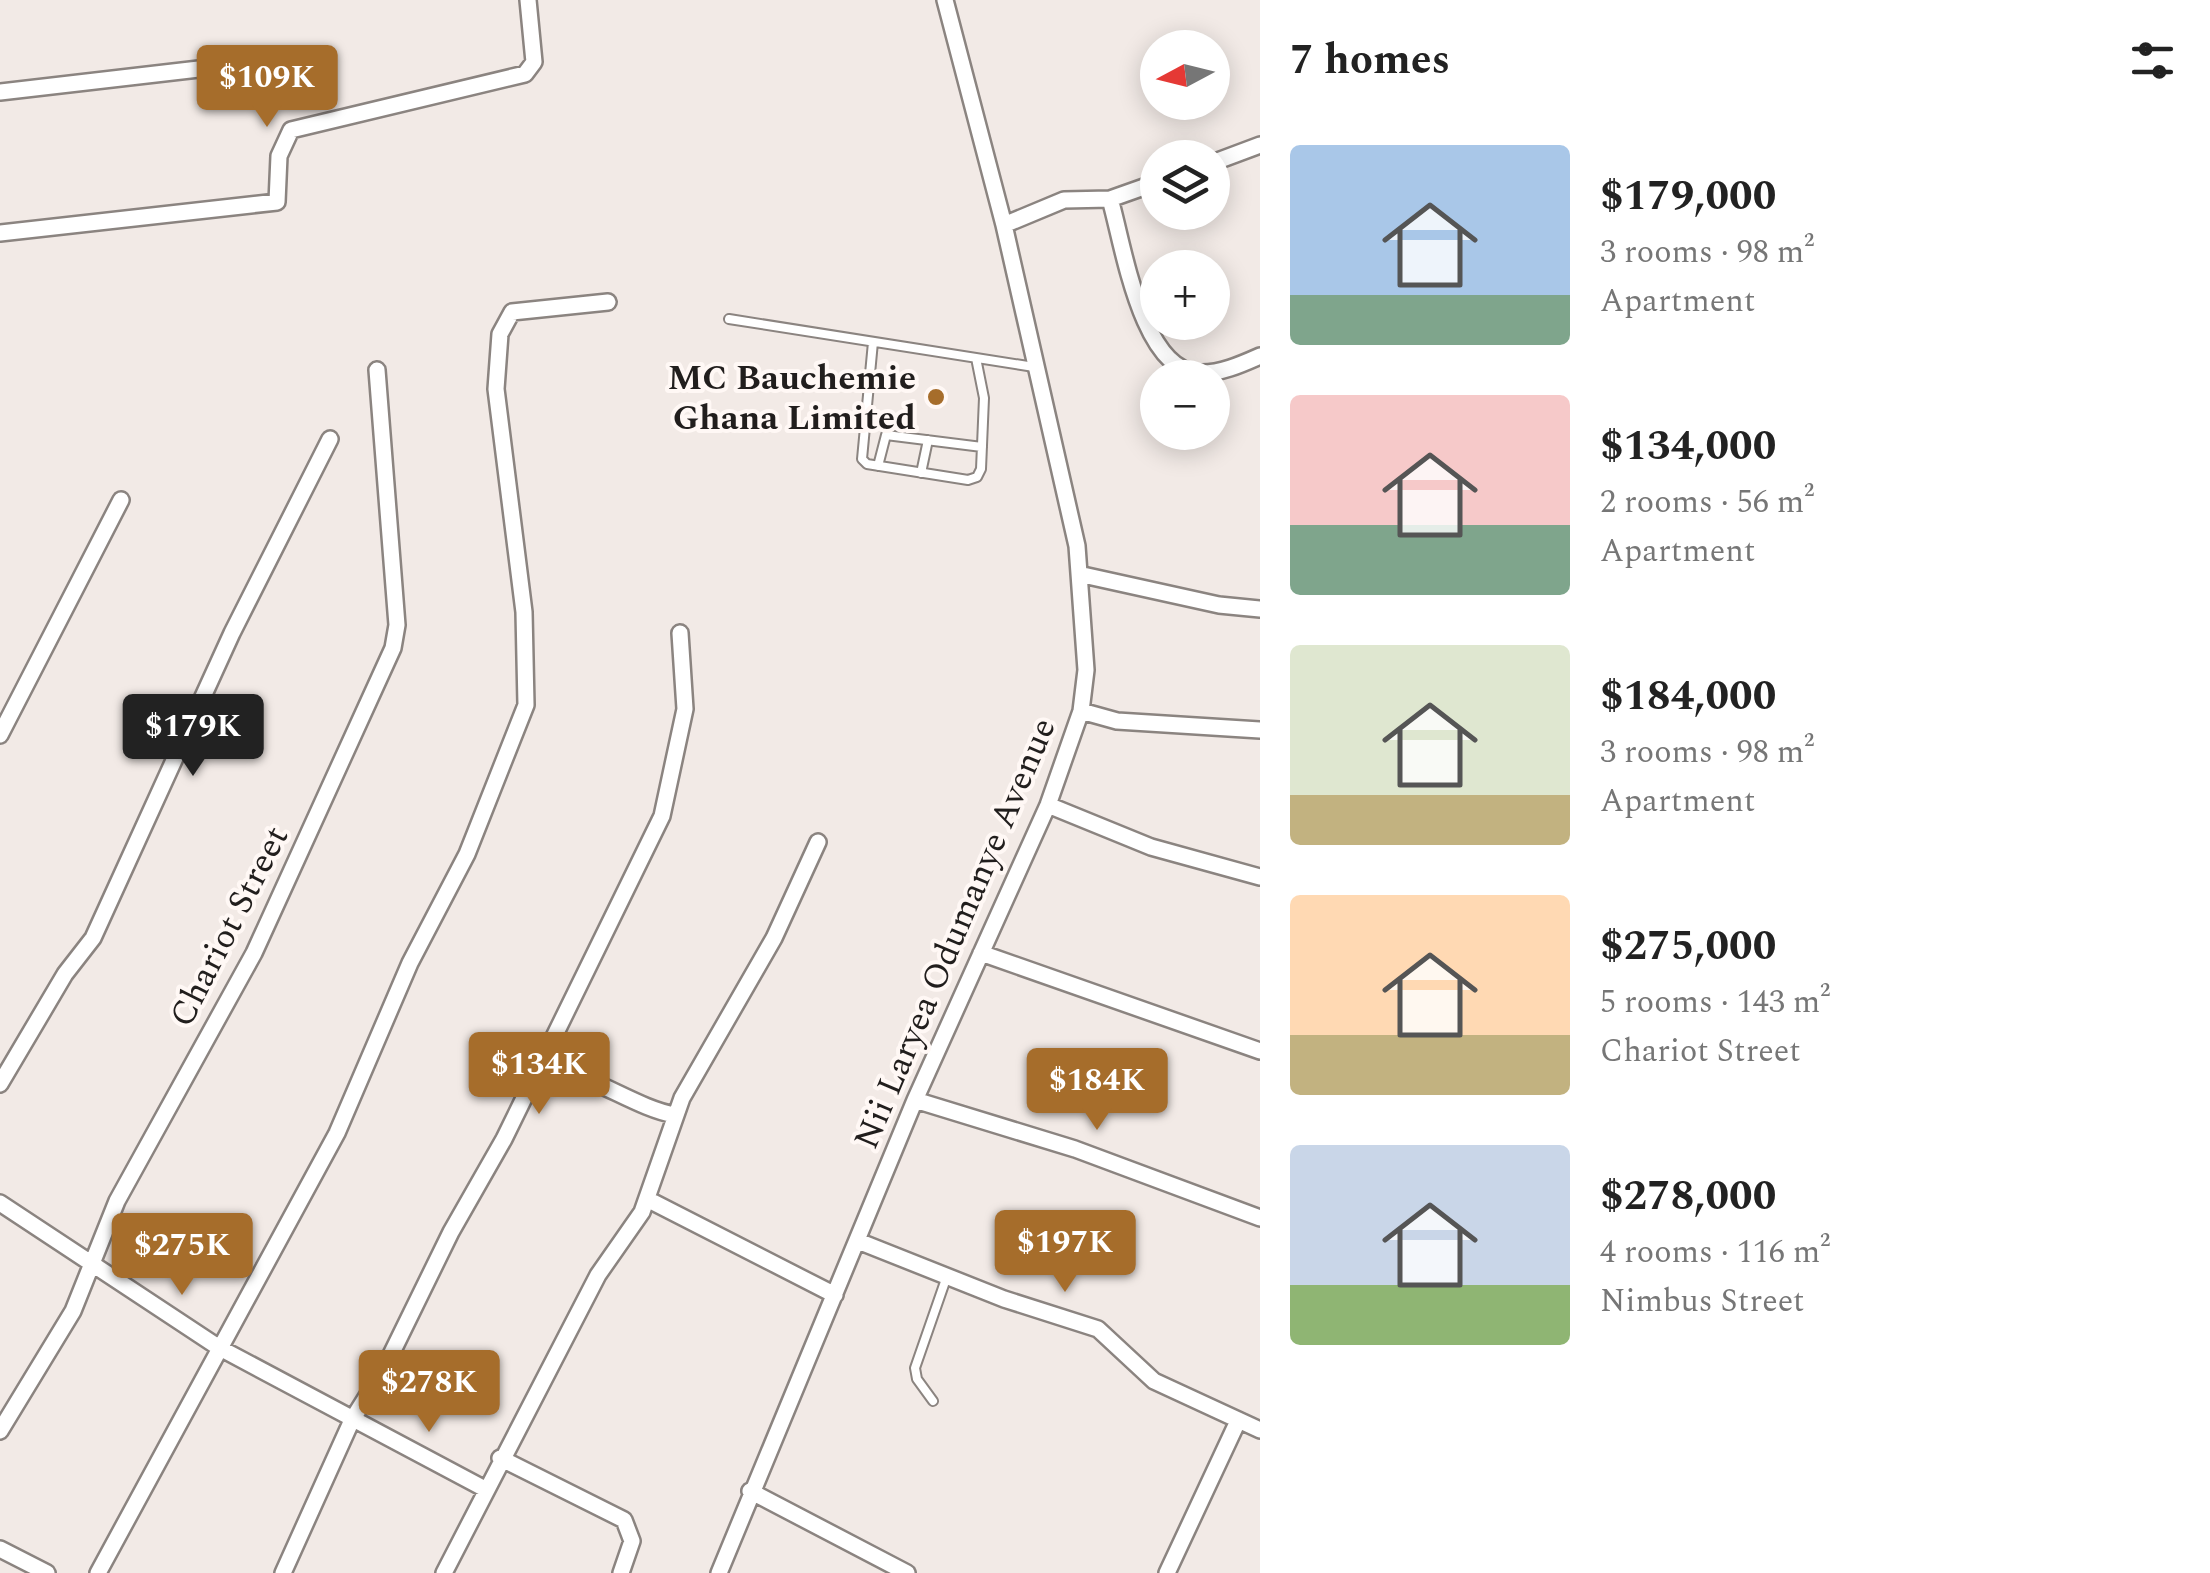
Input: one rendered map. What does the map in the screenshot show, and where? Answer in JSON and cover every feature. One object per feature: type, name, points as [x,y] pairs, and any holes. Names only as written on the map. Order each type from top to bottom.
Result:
[{"type":"street","points":[[0,233],[277,202],[279,156],[291,130],[525,74],[534,62],[528,0]]},
{"type":"street","name":"Nii Laryea Odumanye Avenue","points":[[719,1573],[916,1100],[1048,805],[1082,710],[1086,670],[1083,575],[1004,225],[945,0]]},
{"type":"street","points":[[0,92],[216,67]]},
{"type":"street","points":[[1230,156],[1260,145]]},
{"type":"street","points":[[1004,225],[1064,200],[1110,199],[1140,188]]},
{"type":"street","points":[[1110,199],[1138,300],[1159,348],[1173,362],[1198,374],[1260,356]]},
{"type":"street","points":[[98,1573],[337,1133],[410,964],[467,854],[526,704],[524,612],[499,432],[500,334],[512,312],[608,302]]},
{"type":"street","name":"Chariot Street","points":[[0,1431],[73,1310],[118,1200],[254,953],[392,648],[397,624],[377,370]]},
{"type":"street","points":[[0,1084],[65,974],[93,938],[232,633],[330,439]]},
{"type":"street","points":[[0,735],[120,500]]},
{"type":"street","points":[[1083,575],[1220,605],[1260,609]]},
{"type":"street","points":[[283,1573],[352,1420],[400,1339],[602,946],[662,816],[684,709],[680,632]]},
{"type":"street","points":[[1082,710],[1117,720],[1260,730]]},
{"type":"street","points":[[1048,805],[1151,847],[1260,877]]},
{"type":"street","points":[[444,1573],[598,1274],[647,1199],[675,1115],[702,1058],[774,938],[818,842]]},
{"type":"street","points":[[982,953],[1260,1051]]},
{"type":"street","points":[[536,1069],[566,1072],[644,1107],[675,1115]]},
{"type":"street","points":[[916,1100],[1075,1149],[1260,1218]]},
{"type":"street","points":[[647,1199],[835,1296]]},
{"type":"street","points":[[0,1203],[218,1347],[485,1489]]},
{"type":"street","points":[[858,1241],[1098,1329],[1154,1381],[1260,1430]]},
{"type":"street","points":[[1167,1573],[1238,1421]]},
{"type":"street","points":[[500,1458],[624,1520],[632,1541],[620,1573]]},
{"type":"street","points":[[750,1492],[907,1573]]},
{"type":"street","points":[[0,1549],[48,1573]]},
{"type":"lane","points":[[729,319],[1034,367]]},
{"type":"lane","points":[[872,342],[860,451],[867,464],[968,480],[978,477],[982,447],[984,398],[976,358]]},
{"type":"lane","points":[[878,466],[886,435],[982,447]]},
{"type":"lane","points":[[921,473],[928,440]]},
{"type":"lane","points":[[933,1400],[917,1380],[915,1368],[947,1276]]},
{"type":"place","name":"MC Bauchemie Ghana Limited","points":[[936,397]]}]
